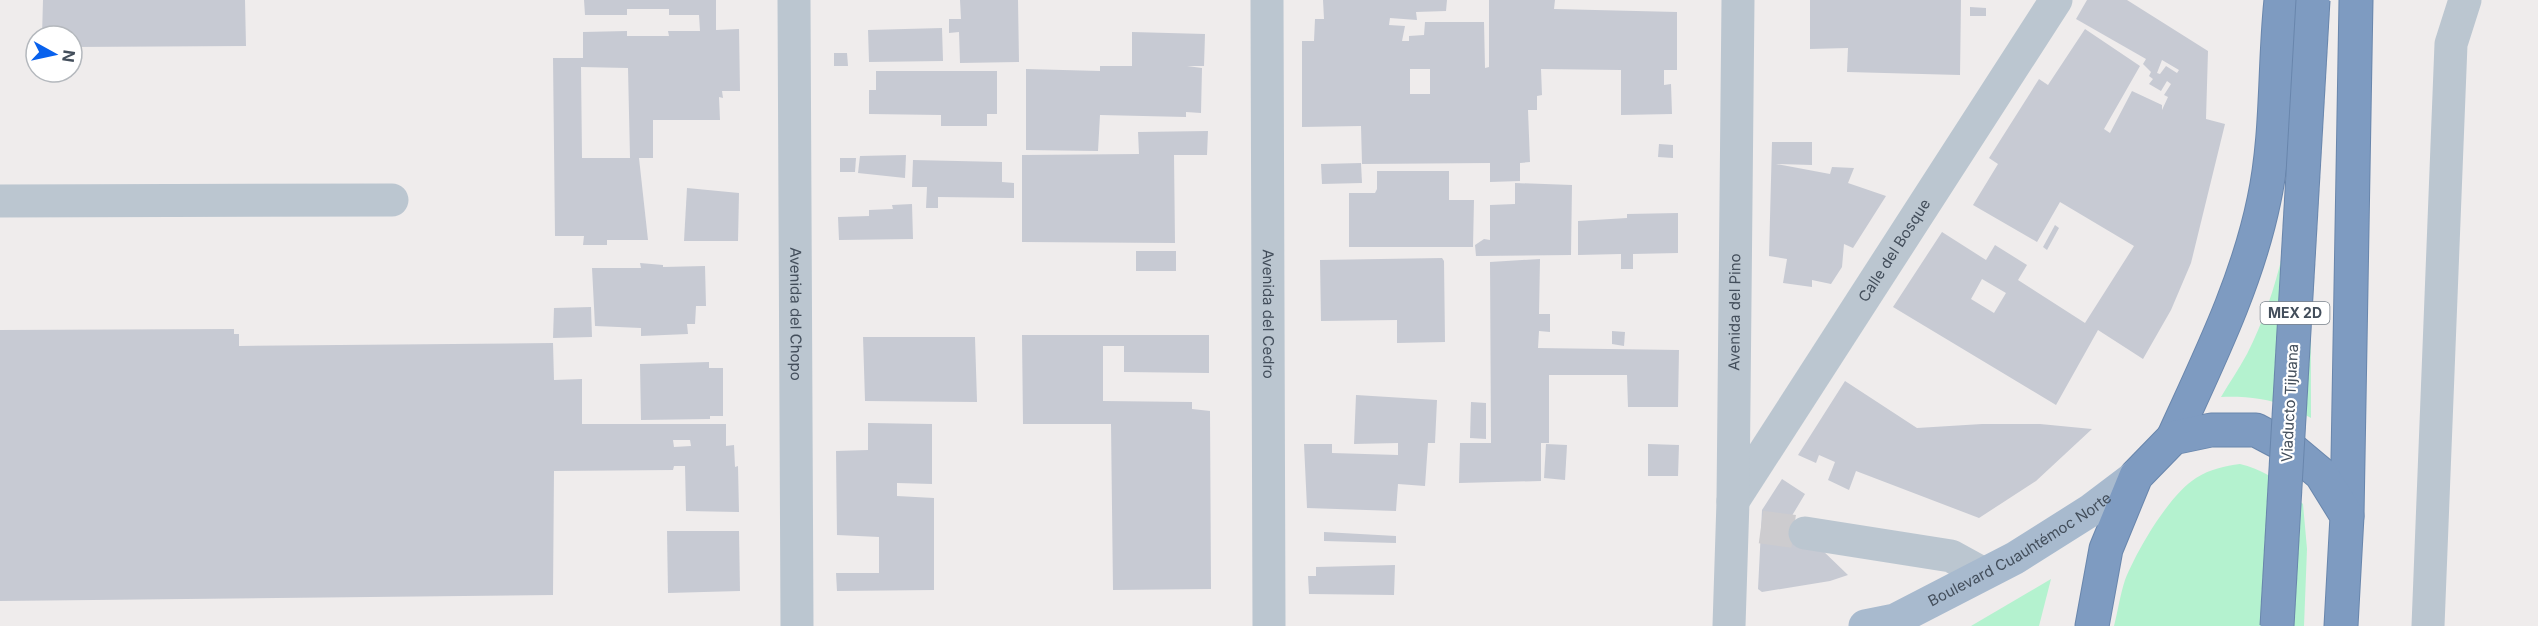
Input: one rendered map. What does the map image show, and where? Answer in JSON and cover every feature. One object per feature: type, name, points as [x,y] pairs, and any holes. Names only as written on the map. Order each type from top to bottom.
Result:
[{"type":"highway","name":"Viaducto Tijuana","points":[[2277,626],[2313,0]]},
{"type":"highway","name":"MEX 2D","points":[[2341,626],[2347,516],[2356,0]]},
{"type":"highway","points":[[2092,626],[2106,549],[2136,476],[2174,438],[2239,283],[2264,200],[2272,133],[2280,5]]},
{"type":"highway","points":[[2174,438],[2211,430],[2256,430],[2290,447],[2321,474],[2347,516]]},
{"type":"main road","name":"Boulevard Cuauhtémoc Norte","points":[[1865,626],[1895,620],[1982,573],[2015,558],[2091,510],[2136,476]]},
{"type":"street","name":"Avenida del Chopo","points":[[794,0],[797,626]]},
{"type":"street","name":"Avenida del Cedro","points":[[1267,0],[1269,626]]},
{"type":"street","name":"Avenida del Pino","points":[[1728,626],[1742,517],[1738,0]]},
{"type":"street","name":"Calle del Bosque","points":[[1742,517],[2056,0]]},
{"type":"street","points":[[2428,626],[2452,0]]},
{"type":"street","points":[[2451,44],[2466,0]]},
{"type":"street","points":[[0,201],[392,200]]},
{"type":"street","points":[[1805,533],[1951,556],[1982,573]]},
{"type":"green space","points":[[2310,7],[2311,418],[2289,407],[2267,400],[2221,397],[2247,354],[2265,313],[2288,228],[2300,140]]},
{"type":"green space","points":[[2240,464],[2259,470],[2274,479],[2303,504],[2307,549],[2304,626],[2114,626],[2125,580],[2137,554],[2175,497],[2196,478],[2207,472]]},
{"type":"green space","points":[[2051,579],[2039,626],[1971,626]]},
{"type":"building","points":[[43,0],[245,0],[246,46],[84,47],[84,24],[42,24]]},
{"type":"building","points":[[584,0],[716,0],[716,30],[739,29],[740,91],[722,91],[723,98],[719,97],[720,120],[653,120],[653,158],[639,158],[648,240],[607,240],[607,245],[583,245],[584,236],[555,236],[553,58],[583,58],[583,32],[627,31],[627,36],[669,36],[668,31],[700,31],[699,15],[669,15],[669,9],[627,9],[627,15],[585,15]],"holes":[[[581,67],[628,68],[630,158],[582,158]]]},
{"type":"building","points":[[960,0],[1018,0],[1019,62],[960,63],[959,32],[949,33],[949,19],[961,19]]},
{"type":"building","points":[[1323,0],[1447,0],[1446,11],[1416,12],[1417,20],[1390,18],[1389,25],[1405,26],[1402,41],[1409,41],[1409,36],[1424,35],[1425,22],[1484,22],[1485,68],[1489,67],[1489,0],[1555,0],[1554,9],[1677,12],[1677,70],[1664,70],[1664,85],[1671,84],[1672,114],[1621,115],[1621,70],[1541,69],[1542,95],[1537,96],[1537,110],[1528,110],[1530,162],[1520,163],[1520,181],[1490,182],[1490,163],[1362,164],[1361,126],[1302,127],[1302,41],[1314,41],[1315,19],[1324,19]],"holes":[[[1410,69],[1430,69],[1430,94],[1410,94]]]},
{"type":"building","points":[[1810,0],[1961,0],[1960,75],[1847,72],[1848,48],[1810,49]]},
{"type":"building","points":[[2087,0],[2127,0],[2208,51],[2206,119],[2225,124],[2191,263],[2171,310],[2143,359],[2098,330],[2056,405],[1893,307],[1942,232],[1986,260],[1995,245],[2027,265],[2018,280],[2085,323],[2134,246],[2060,202],[2037,242],[1973,205],[1998,164],[1989,158],[2039,79],[2048,85],[2085,29],[2140,66],[2104,129],[2110,133],[2132,91],[2162,105],[2162,110],[2168,97],[2164,95],[2171,84],[2167,81],[2161,91],[2149,84],[2153,79],[2149,76],[2151,72],[2143,64],[2146,59],[2076,19]],"holes":[[[2162,60],[2179,70],[2177,73],[2166,66],[2160,74],[2157,73]],[[1982,279],[2006,293],[1994,313],[1971,299]]]},
{"type":"building","points":[[1970,7],[1986,8],[1986,16],[1970,16]]},
{"type":"building","points":[[942,28],[943,61],[869,62],[868,30]]},
{"type":"building","points":[[1132,32],[1205,34],[1204,66],[1187,66],[1202,68],[1201,113],[1186,112],[1186,117],[1100,115],[1098,151],[1026,150],[1026,69],[1100,71],[1100,66],[1132,66]]},
{"type":"building","points":[[834,53],[847,53],[848,66],[834,66]]},
{"type":"building","points":[[876,71],[997,71],[997,114],[987,114],[987,126],[941,126],[941,115],[869,114],[869,90],[876,90]]},
{"type":"building","points":[[1208,131],[1207,155],[1174,155],[1175,243],[1022,242],[1022,155],[1139,154],[1138,132]]},
{"type":"building","points":[[1772,142],[1812,142],[1812,165],[1776,164],[1830,174],[1832,167],[1854,168],[1848,183],[1886,196],[1853,248],[1844,244],[1842,267],[1831,284],[1812,280],[1812,287],[1783,283],[1787,259],[1769,256]]},
{"type":"building","points":[[1659,144],[1673,145],[1673,158],[1658,157]]},
{"type":"building","points":[[906,155],[905,178],[858,173],[860,156]]},
{"type":"building","points":[[840,158],[856,158],[855,172],[840,172]]},
{"type":"building","points":[[913,160],[1002,162],[1002,182],[1014,183],[1014,198],[938,197],[938,208],[926,208],[927,187],[912,187]]},
{"type":"building","points":[[1361,163],[1362,183],[1322,184],[1321,164]]},
{"type":"building","points":[[1377,171],[1449,171],[1449,200],[1474,200],[1473,247],[1349,247],[1349,193],[1375,193]]},
{"type":"building","points":[[1515,183],[1572,185],[1571,255],[1476,256],[1475,245],[1484,239],[1490,240],[1490,205],[1515,204]]},
{"type":"building","points":[[687,188],[739,193],[738,241],[684,241]]},
{"type":"building","points":[[912,204],[913,239],[839,240],[838,217],[869,216],[869,210],[893,209],[892,205]]},
{"type":"building","points":[[1678,213],[1678,253],[1633,254],[1633,269],[1621,269],[1621,254],[1578,255],[1578,221],[1627,218],[1627,214]]},
{"type":"building","points":[[2055,225],[2059,228],[2047,250],[2043,247]]},
{"type":"building","points":[[1136,251],[1176,251],[1176,271],[1136,271]]},
{"type":"building","points":[[1442,258],[1444,261],[1445,342],[1397,343],[1397,320],[1321,321],[1320,260]]},
{"type":"building","points":[[1540,259],[1539,314],[1550,314],[1550,332],[1539,331],[1538,348],[1679,350],[1678,407],[1628,407],[1627,375],[1549,375],[1549,443],[1541,443],[1541,481],[1459,483],[1460,443],[1491,443],[1490,262]]},
{"type":"building","points":[[640,263],[663,265],[663,267],[705,266],[706,306],[696,306],[695,324],[687,324],[688,334],[641,336],[641,328],[595,326],[592,268],[641,268]]},
{"type":"building","points":[[591,307],[592,337],[553,338],[554,308]]},
{"type":"building","points":[[234,329],[234,334],[239,334],[239,346],[553,343],[554,380],[582,379],[582,424],[726,424],[726,446],[734,445],[735,467],[738,466],[739,512],[686,511],[685,466],[674,466],[673,470],[554,471],[553,595],[0,601],[0,330]],"holes":[[[673,440],[690,440],[691,446],[674,447]]]},
{"type":"building","points":[[1612,331],[1625,332],[1624,346],[1612,344]]},
{"type":"building","points":[[1022,335],[1209,335],[1209,373],[1124,372],[1124,346],[1103,346],[1103,401],[1192,402],[1192,409],[1210,411],[1211,589],[1113,590],[1111,424],[1023,424]]},
{"type":"building","points":[[863,337],[975,337],[977,402],[865,401]]},
{"type":"building","points":[[709,362],[709,368],[723,368],[723,416],[710,416],[710,419],[641,420],[640,364]]},
{"type":"building","points":[[1845,381],[1917,428],[1982,424],[2040,424],[2092,429],[2036,481],[1979,518],[1856,471],[1849,490],[1828,480],[1835,462],[1819,455],[1816,463],[1798,455]]},
{"type":"building","points":[[1356,395],[1437,400],[1435,443],[1428,443],[1425,486],[1398,484],[1396,511],[1307,508],[1304,444],[1332,444],[1332,453],[1398,455],[1398,443],[1354,444]]},
{"type":"building","points":[[1471,402],[1486,403],[1486,439],[1470,438]]},
{"type":"building","points":[[868,423],[932,424],[932,484],[897,483],[897,496],[934,498],[934,590],[837,591],[836,573],[879,573],[879,537],[837,535],[836,451],[868,450]]},
{"type":"building","points":[[1546,444],[1567,445],[1565,480],[1544,478]]},
{"type":"building","points":[[1648,444],[1679,445],[1678,476],[1648,476]]},
{"type":"building","points":[[1782,479],[1805,494],[1790,519],[1848,575],[1830,581],[1762,592],[1758,589],[1762,510]]},
{"type":"building","points":[[667,531],[739,531],[740,591],[668,593]]},
{"type":"building","points":[[1324,532],[1396,536],[1396,543],[1324,541]]},
{"type":"building","points":[[1395,565],[1394,595],[1309,594],[1308,576],[1316,576],[1316,567]]},
{"type":"tunnel","points":[[1761,527],[1805,533]]}]
